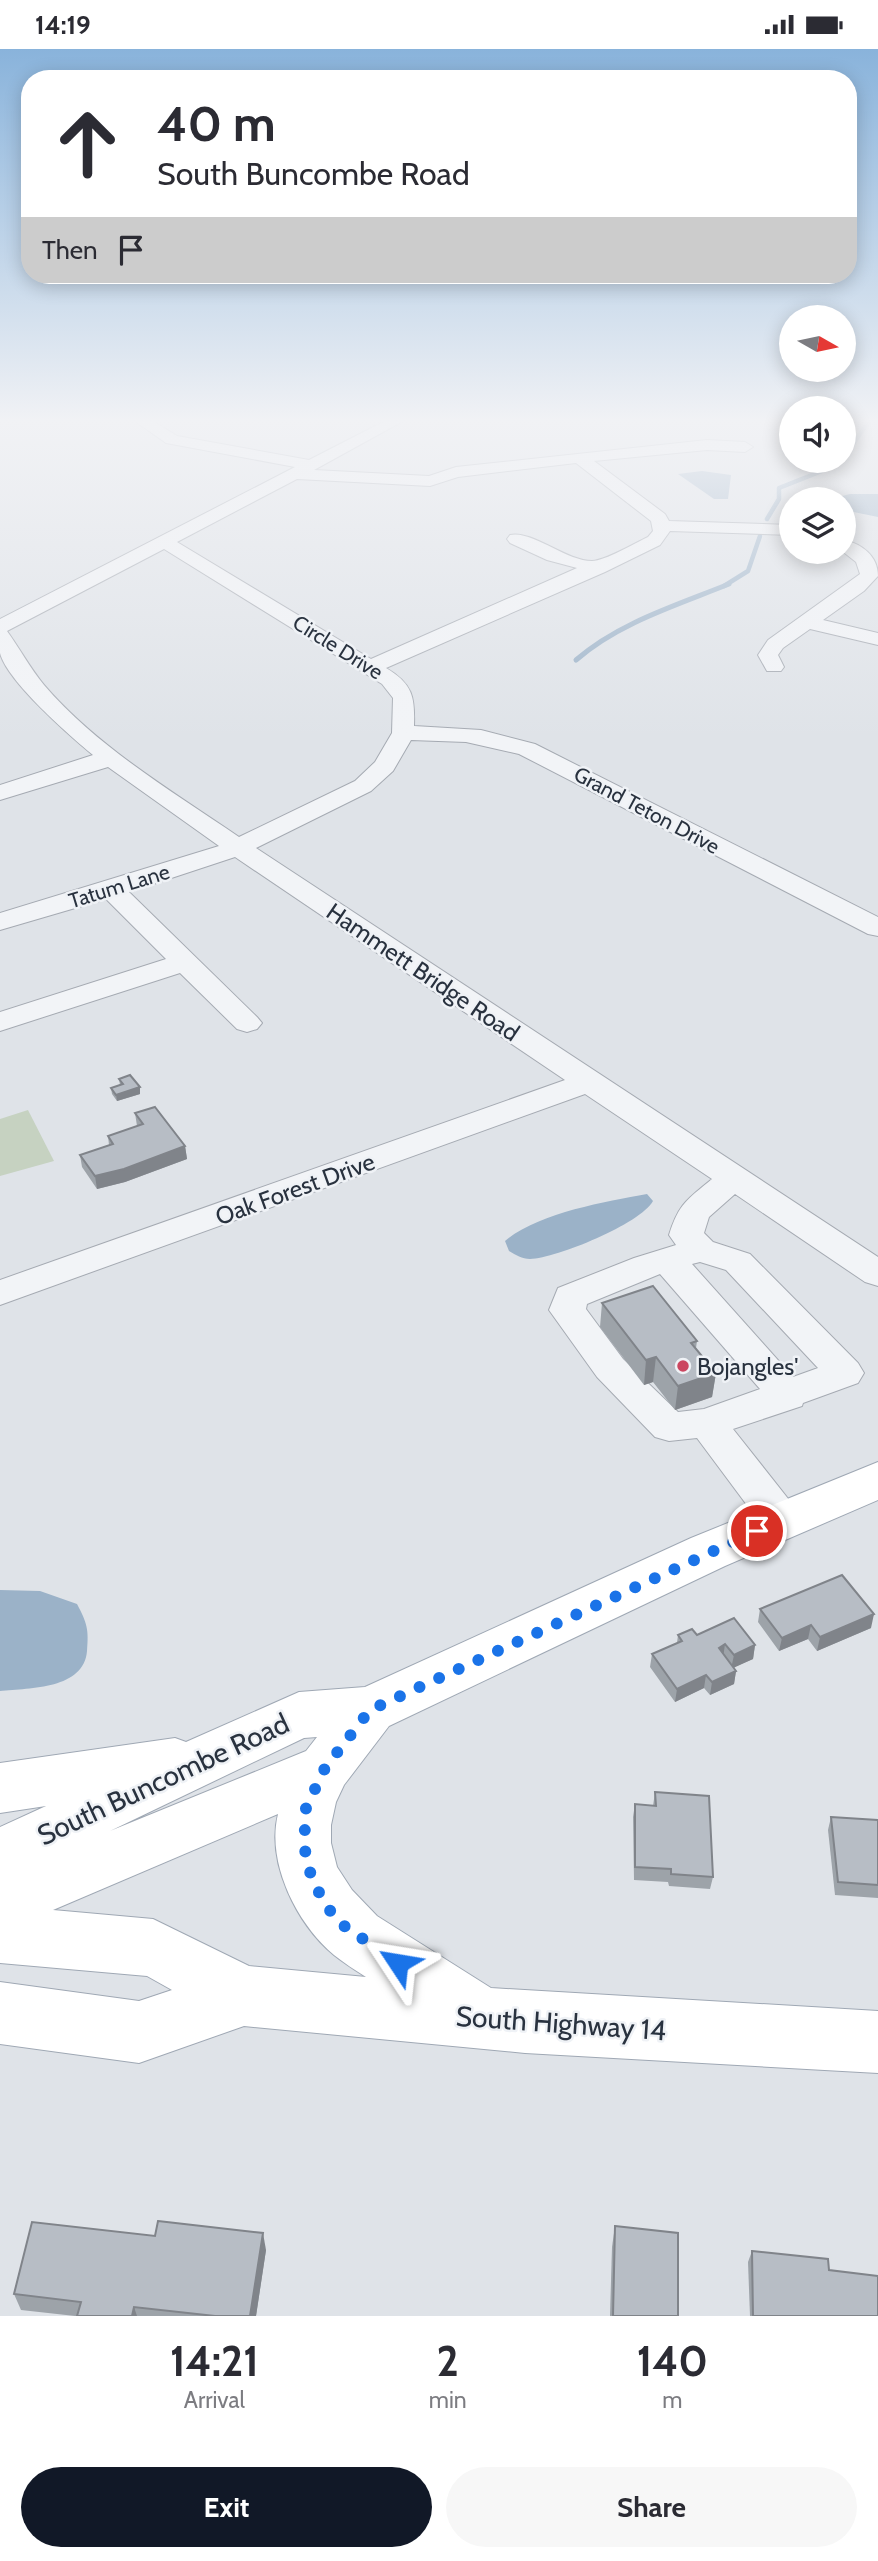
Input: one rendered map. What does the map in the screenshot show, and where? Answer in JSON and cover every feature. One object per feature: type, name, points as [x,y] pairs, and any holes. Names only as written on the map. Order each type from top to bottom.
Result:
[{"type":"main road","name":"South Buncombe Road","points":[[0,1855],[299,1716],[370,1710],[708,1552],[878,1481]]},
{"type":"main road","name":"South Buncombe Road","points":[[0,1905],[325,1768],[370,1710]]},
{"type":"main road","points":[[0,1787],[122,1767],[208,1758]]},
{"type":"main road","points":[[325,1768],[306,1808],[304,1829],[306,1856],[321,1897],[337,1921],[356,1936],[484,2019]]},
{"type":"main road","name":"South Highway 14","points":[[0,1934],[153,1948],[244,1996],[484,2019],[878,2042]]},
{"type":"main road","name":"South Highway 14","points":[[0,2013],[139,2032],[244,1996]]},
{"type":"street","points":[[0,627],[194,527]]},
{"type":"street","points":[[370,667],[598,568],[654,541],[662,533],[663,527]]},
{"type":"street","points":[[743,527],[779,529]]},
{"type":"street","points":[[516,539],[553,556],[598,568]]},
{"type":"street","name":"Circle Drive","points":[[165,542],[390,679],[402,693],[405,705],[403,733],[385,766],[363,786],[237,848]]},
{"type":"street","points":[[774,667],[768,655],[775,644],[857,587],[869,575],[869,566],[856,553]]},
{"type":"street","points":[[806,622],[878,639]]},
{"type":"street","name":"Hammett Bridge Road","points":[[0,635],[40,696],[72,727],[112,759],[237,848],[878,1274]]},
{"type":"street","name":"Grand Teton Drive","points":[[403,733],[483,736],[527,749],[878,928]]},
{"type":"street","points":[[0,793],[92,762],[112,759]]},
{"type":"street","name":"Tatum Lane","points":[[0,922],[237,848]]},
{"type":"street","points":[[111,889],[247,1023]]},
{"type":"street","points":[[0,1022],[185,963]]},
{"type":"street","name":"Oak Forest Drive","points":[[0,1293],[589,1082]]},
{"type":"street","points":[[733,1178],[693,1212],[686,1235],[685,1255],[788,1396]]},
{"type":"street","points":[[685,1255],[738,1262],[845,1373],[788,1396],[707,1423],[668,1427],[610,1368],[567,1310],[570,1297],[685,1255]]},
{"type":"street","points":[[707,1423],[782,1521]]},
{"type":"green space","points":[[28,1110],[54,1161],[0,1176],[0,1119]]},
{"type":"water","points":[[647,1194],[653,1201],[632,1220],[559,1253],[530,1259],[519,1257],[509,1251],[505,1241],[519,1231],[553,1216]]},
{"type":"water","points":[[0,1590],[40,1591],[77,1604],[85,1621],[88,1637],[84,1664],[76,1673],[54,1684],[0,1691]]},
{"type":"building","points":[[130,1075],[140,1087],[116,1095],[111,1088],[123,1084],[119,1079]]},
{"type":"building","points":[[155,1107],[185,1146],[124,1169],[95,1176],[80,1155],[113,1144],[108,1136],[143,1124],[135,1113]]},
{"type":"building","points":[[653,1286],[697,1341],[691,1343],[716,1373],[678,1386],[656,1357],[646,1360],[602,1303]]},
{"type":"building","points":[[842,1575],[874,1614],[820,1637],[811,1625],[782,1638],[760,1609]]},
{"type":"building","points":[[734,1618],[755,1645],[734,1655],[725,1644],[719,1648],[736,1671],[712,1682],[706,1675],[677,1689],[652,1654],[682,1641],[678,1635],[692,1629],[697,1635]]},
{"type":"building","points":[[655,1792],[709,1796],[713,1877],[671,1874],[671,1869],[635,1867],[635,1804],[656,1806]]},
{"type":"building","points":[[831,1817],[878,1820],[878,1885],[838,1882]]},
{"type":"building","points":[[158,2221],[263,2233],[250,2316],[215,2316],[134,2307],[132,2316],[77,2316],[81,2302],[14,2294],[32,2222],[155,2236]]},
{"type":"building","points":[[615,2226],[678,2233],[678,2316],[613,2316]]},
{"type":"building","points":[[752,2251],[828,2259],[829,2270],[878,2276],[878,2316],[753,2316]]},
{"type":"waterway","points":[[724,586],[748,571],[760,536]]},
{"type":"waterway","points":[[724,586],[729,584]]},
{"type":"waterway","points":[[576,660],[610,635],[629,625],[724,586]]},
{"type":"place","name":"Bojangles'","points":[[683,1366]]},
{"type":"route","points":[[398,1963],[337,1921],[321,1897],[310,1872],[304,1846],[306,1808],[325,1768],[370,1710],[757,1531]]}]
